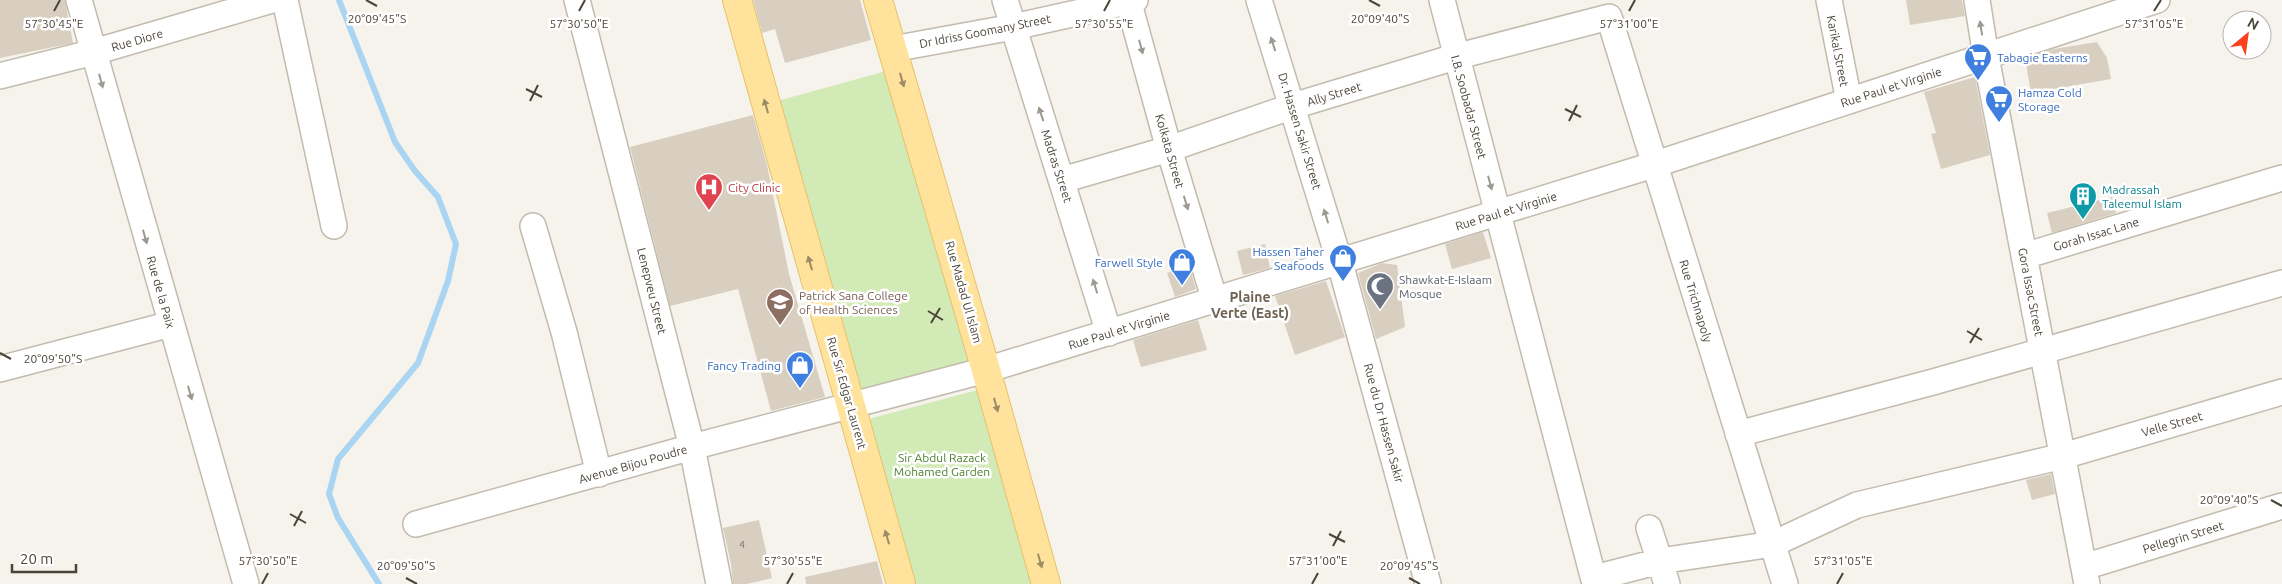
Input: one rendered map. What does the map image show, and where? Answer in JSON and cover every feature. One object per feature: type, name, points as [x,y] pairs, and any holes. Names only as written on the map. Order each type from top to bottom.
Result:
[{"type":"main road","name":"Rue Sir Edgar Laurent","points":[[737,0],[901,584]]},
{"type":"main road","name":"Rue Madad Ul Islam","points":[[878,0],[986,370],[1046,584]]},
{"type":"street","name":"Rue de la Paix","points":[[79,0],[170,324],[246,584]]},
{"type":"street","name":"Rue Diore","points":[[0,76],[94,52],[272,0]]},
{"type":"street","points":[[285,0],[334,226]]},
{"type":"street","name":"Lenepveu Street","points":[[577,0],[692,447],[719,584]]},
{"type":"street","name":"Madras Street","points":[[1005,0],[1109,333]]},
{"type":"street","name":"Dr Idriss Goomany Street","points":[[893,49],[1013,27],[1131,0]]},
{"type":"street","name":"Kolkata Street","points":[[1131,0],[1169,149],[1215,300]]},
{"type":"street","name":"Dr. Hassen Sakir Street","points":[[1259,0],[1340,262]]},
{"type":"street","name":"I.B. Soobadar Street","points":[[1442,0],[1455,57],[1499,214],[1595,581]]},
{"type":"street","name":"Karikal Street","points":[[1829,0],[1848,102]]},
{"type":"street","name":"Gora Issac Street","points":[[1977,0],[1986,57],[2086,576]]},
{"type":"street","name":"Rue Paul et Virginie","points":[[850,405],[986,370],[1499,214],[2157,0]]},
{"type":"street","name":"Ally Street","points":[[1062,180],[1169,149],[1293,106],[1455,57],[1609,18]]},
{"type":"street","name":"Rue Trichnapoly","points":[[1609,18],[1653,165],[1785,584]]},
{"type":"street","name":"Gorah Issac Lane","points":[[2024,256],[2282,178]]},
{"type":"street","points":[[533,226],[564,332],[599,474]]},
{"type":"street","name":"Rue du Dr Hassen Sakir","points":[[1340,262],[1428,584]]},
{"type":"street","points":[[1738,434],[1933,382],[2282,283]]},
{"type":"street","points":[[0,368],[170,324]]},
{"type":"street","name":"Velle Street","points":[[1595,581],[1663,572],[1773,544],[1857,505],[2063,456],[2282,392]]},
{"type":"street","name":"Avenue Bijou Poudre","points":[[416,524],[850,405]]},
{"type":"street","name":"Pellegrin Street","points":[[2086,576],[2282,506]]},
{"type":"street","points":[[1649,528],[1663,572]]},
{"type":"green space","points":[[890,70],[973,368],[853,401],[770,103]]},
{"type":"green space","name":"Sir Abdul Razack Mohamed Garden","points":[[985,388],[1039,584],[913,584],[865,420]]},
{"type":"building","points":[[0,0],[65,0],[73,43],[0,58]]},
{"type":"building","points":[[753,0],[860,0],[871,40],[785,63],[775,29],[762,33]]},
{"type":"building","points":[[1906,0],[1962,0],[1965,16],[1910,25]]},
{"type":"building","points":[[2097,42],[2107,58],[2111,79],[2031,93],[2025,58],[2054,49]]},
{"type":"building","points":[[1975,77],[1990,155],[1941,169],[1931,134],[1936,133],[1924,92]]},
{"type":"building","name":"City Clinic","points":[[753,115],[767,165],[789,274],[825,397],[771,411],[738,289],[670,306],[630,147]]},
{"type":"building","name":"Madrassah Taleemul Islam","points":[[2112,197],[2116,213],[2052,233],[2047,213]]},
{"type":"building","points":[[1483,232],[1491,258],[1452,269],[1445,244]]},
{"type":"building","points":[[1265,244],[1270,268],[1243,275],[1237,251]]},
{"type":"building","name":"Shawkat-E-Islaam Mosque","points":[[1382,263],[1397,265],[1405,327],[1376,339],[1358,273]]},
{"type":"building","points":[[1189,265],[1196,289],[1175,297],[1167,273]]},
{"type":"building","points":[[1326,281],[1345,337],[1295,355],[1275,296]]},
{"type":"building","points":[[1198,320],[1207,350],[1141,367],[1133,340]]},
{"type":"building","points":[[2051,474],[2055,494],[2032,500],[2026,480]]},
{"type":"building","points":[[759,520],[772,578],[747,584],[733,584],[731,564],[723,528]]},
{"type":"building","points":[[877,561],[883,584],[806,584],[805,577]]},
{"type":"waterway","points":[[339,0],[395,142],[415,171],[438,197],[456,244],[448,281],[418,363],[338,459],[329,494],[338,518],[379,584]]},
{"type":"place","name":"Tabagie Easterns","points":[[1978,81]]},
{"type":"place","name":"Hamza Cold Storage","points":[[1999,123]]},
{"type":"place","name":"City Clinic","points":[[709,211]]},
{"type":"place","name":"Madrassah Taleemul Islam","points":[[2083,220]]},
{"type":"place","name":"Hassen Taher Seafoods","points":[[1343,282]]},
{"type":"place","name":"Farwell Style","points":[[1182,286]]},
{"type":"place","name":"Shawkat-E-Islaam Mosque","points":[[1380,310]]},
{"type":"place","name":"Patrick Sana College of Health Sciences","points":[[780,326]]},
{"type":"place","name":"Fancy Trading","points":[[800,389]]},
{"type":"district","name":"Plaine Verte (East)","points":[[1250,306]]}]
